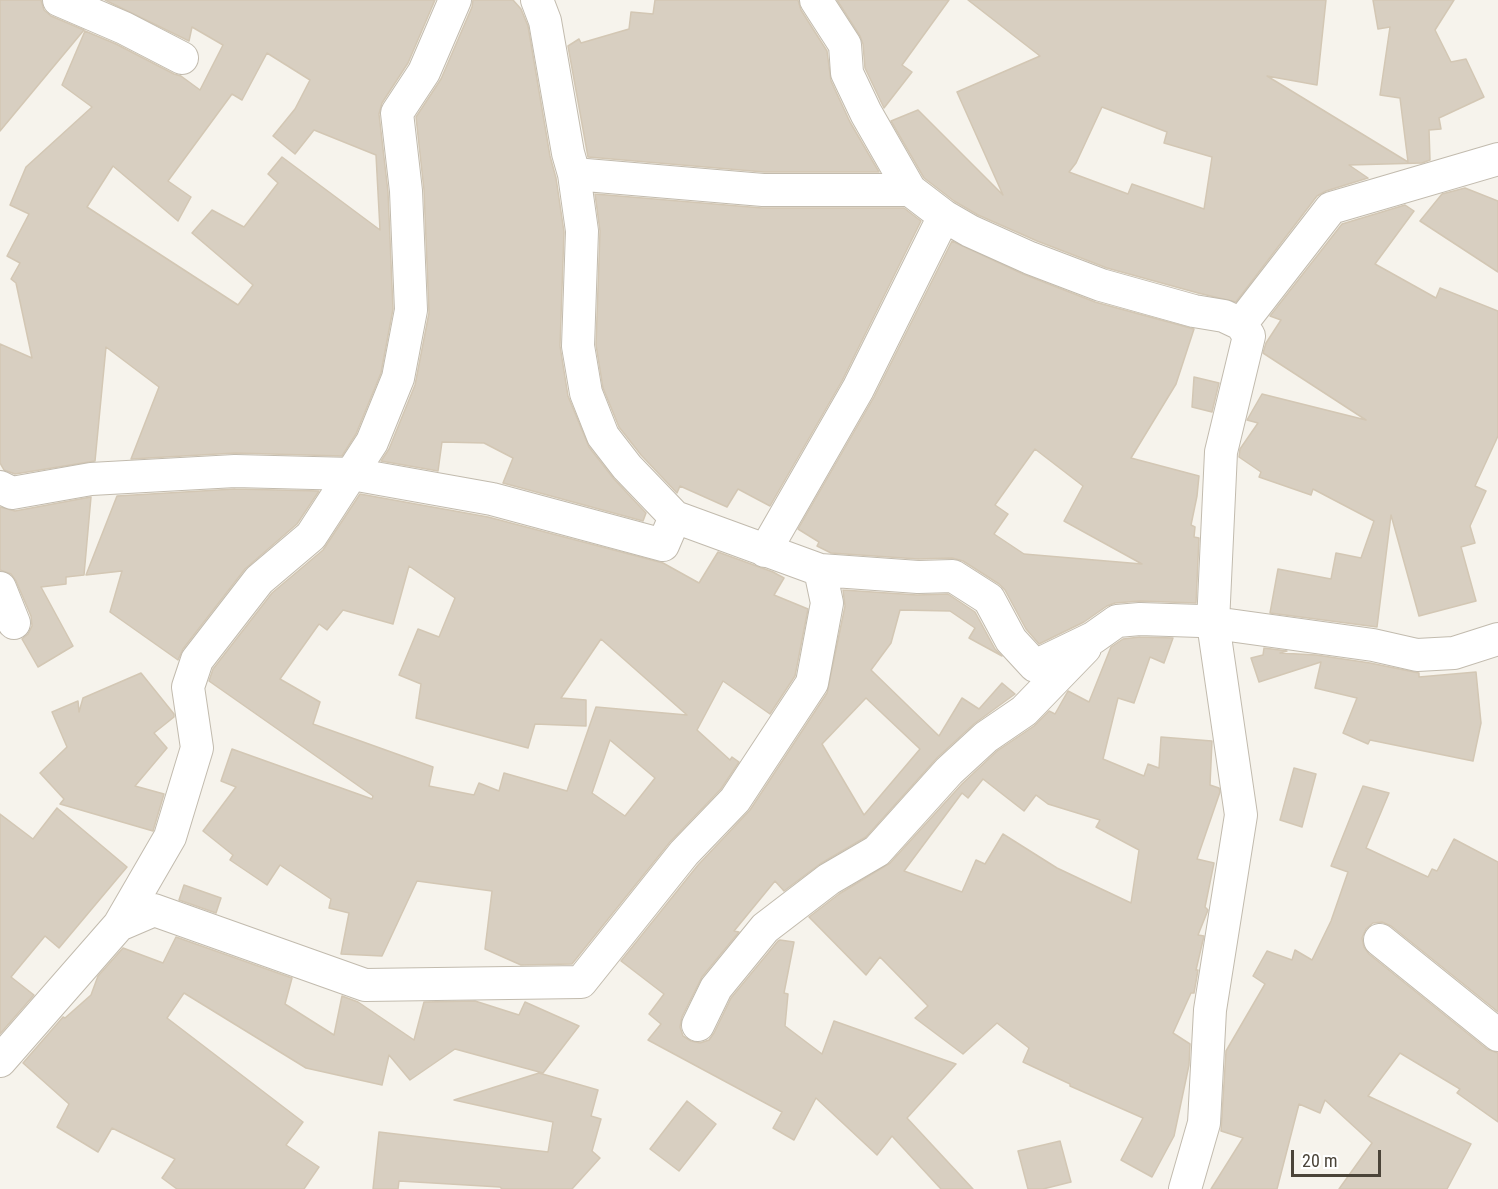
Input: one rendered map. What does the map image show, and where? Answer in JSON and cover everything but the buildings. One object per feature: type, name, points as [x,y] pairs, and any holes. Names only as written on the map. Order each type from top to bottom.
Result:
[{"type":"street","points":[[59,0],[124,28],[182,58]]},
{"type":"street","points":[[0,1061],[119,926],[170,837],[196,748],[188,687],[196,660],[259,580],[311,536],[372,442],[399,378],[411,310],[406,191],[397,113],[424,72],[454,0]]},
{"type":"street","points":[[537,0],[545,21],[568,153],[574,174],[582,231],[578,346],[586,393],[603,436],[627,467],[675,517],[820,570],[918,578],[953,576],[989,599],[1011,640],[1035,666],[1093,638],[1117,621],[1140,619],[1200,621],[1373,645],[1417,655],[1454,654],[1498,639]]},
{"type":"street","points":[[816,0],[845,45],[847,73],[866,113],[910,190],[944,216],[970,231],[1030,258],[1101,285],[1194,311],[1224,316],[1240,324],[1249,336],[1221,452],[1213,623],[1241,815],[1210,1010],[1204,1123],[1185,1189]]},
{"type":"street","points":[[1240,324],[1331,208],[1498,159]]},
{"type":"street","points":[[574,174],[764,190],[910,190]]},
{"type":"street","points":[[765,551],[858,389],[944,216]]},
{"type":"street","points":[[0,487],[12,493],[90,479],[236,471],[352,474],[492,500],[663,545],[675,517]]},
{"type":"street","points":[[119,926],[154,910],[365,985],[581,982],[684,853],[735,800],[812,683],[827,603],[820,570]]},
{"type":"street","points":[[0,588],[15,623]]},
{"type":"street","points":[[698,1025],[716,988],[765,928],[829,879],[877,850],[949,771],[986,737],[1024,711],[1076,659],[1093,638]]},
{"type":"street","points":[[1380,940],[1498,1035]]}]
